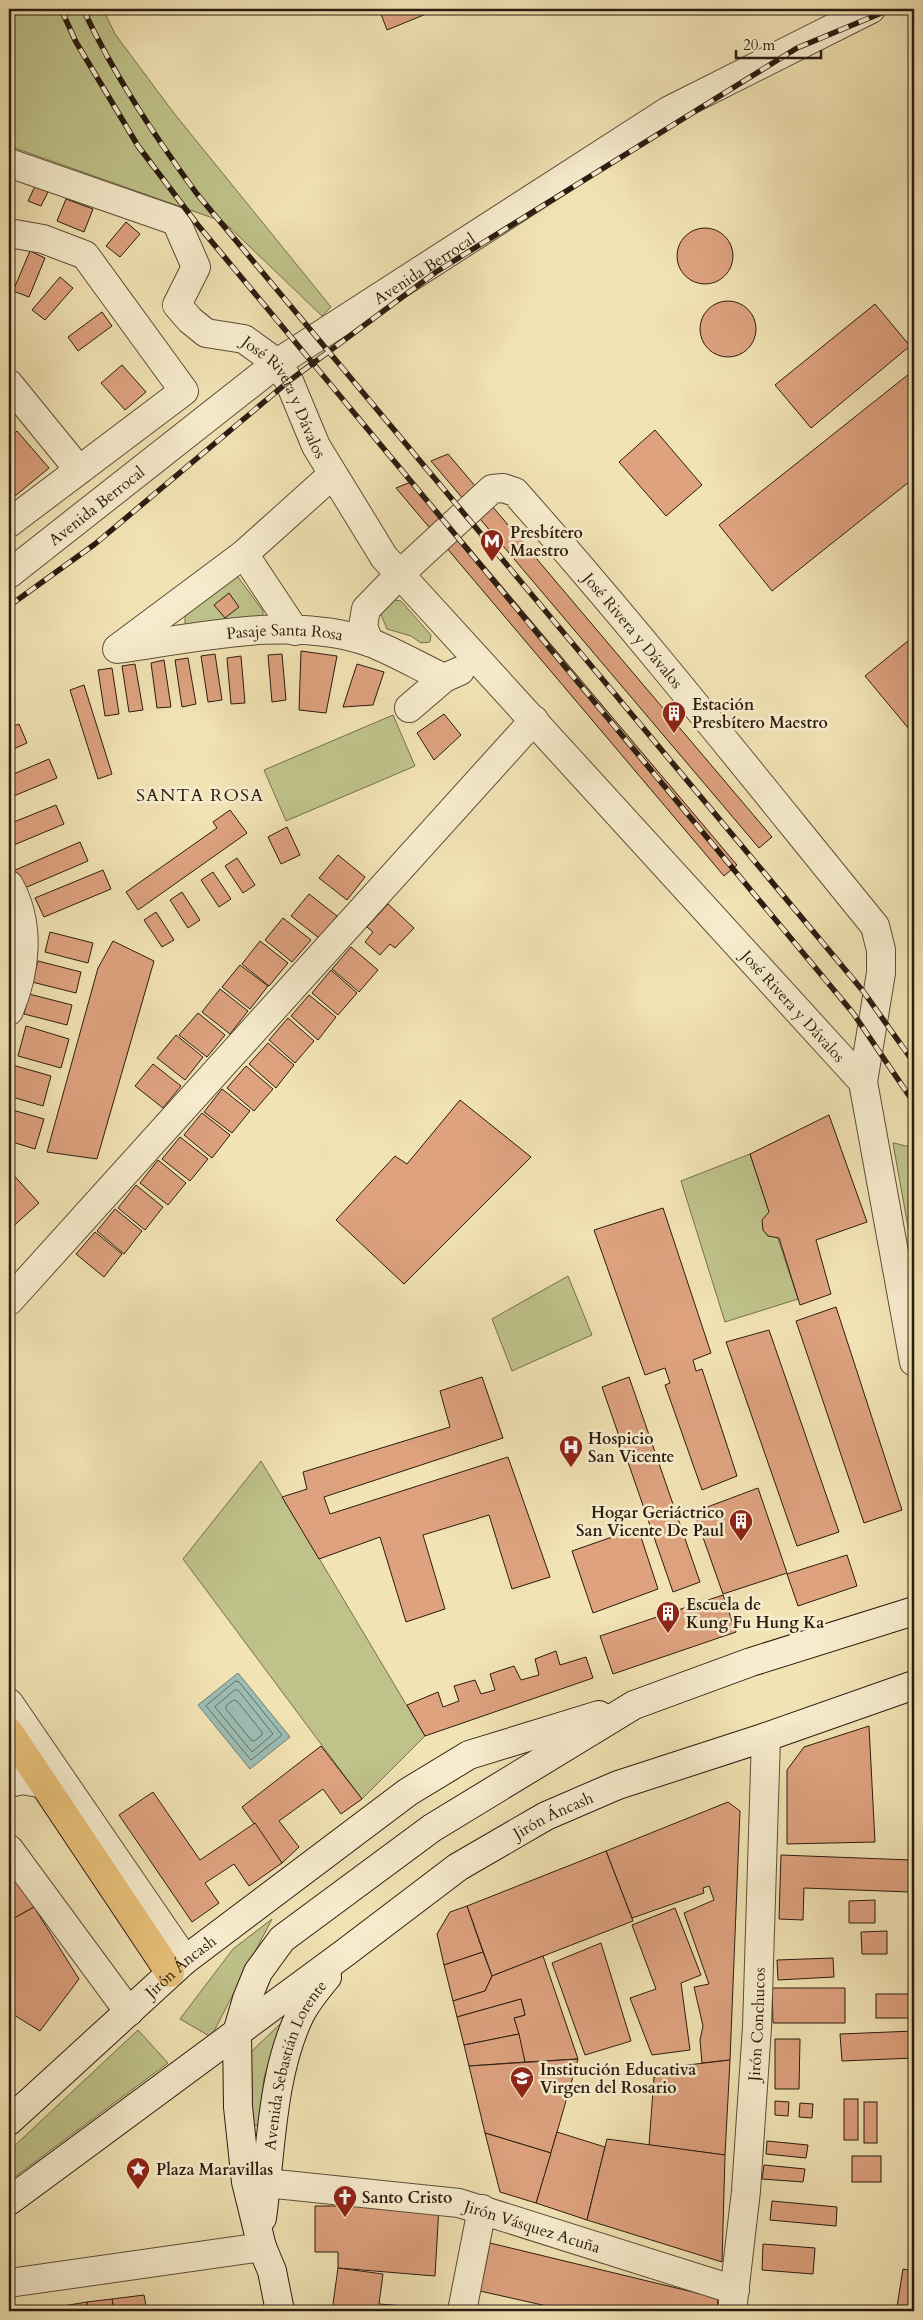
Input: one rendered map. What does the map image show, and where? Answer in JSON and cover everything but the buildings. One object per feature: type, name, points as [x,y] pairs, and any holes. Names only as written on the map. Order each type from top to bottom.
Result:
[{"type":"highway","points":[[9,1732],[54,1786],[178,1966]]},
{"type":"street","name":"Avenida Berrocal","points":[[9,574],[277,363],[668,111],[871,9]]},
{"type":"street","name":"José Rivera y Dávalos","points":[[9,162],[176,221],[196,267],[177,305],[190,320],[206,333],[244,339],[277,363],[289,381],[316,446],[384,558],[483,663],[863,1082]]},
{"type":"street","points":[[9,232],[43,239],[85,255],[184,391],[9,523]]},
{"type":"street","points":[[9,384],[79,470]]},
{"type":"street","points":[[295,631],[244,554],[332,475]]},
{"type":"street","name":"José Rivera y Dávalos","points":[[400,574],[492,489],[503,488],[515,492],[567,550],[701,711],[874,926],[882,950],[863,1082],[914,1362]]},
{"type":"street","name":"Pasaje Santa Rosa","points":[[244,554],[117,649],[240,631],[318,631],[368,642],[444,678]]},
{"type":"street","points":[[368,642],[364,626],[366,609],[400,574]]},
{"type":"street","points":[[409,708],[444,678],[483,663]]},
{"type":"street","points":[[9,1301],[534,720]]},
{"type":"street","points":[[9,885],[23,922],[24,954],[19,988],[9,1011]]},
{"type":"street","name":"Jirón Áncash","points":[[9,2121],[178,1966],[408,1792],[468,1755],[634,1704],[751,1662],[914,1611]]},
{"type":"street","name":"Jirón Áncash","points":[[9,2201],[458,1867],[546,1816],[618,1786],[766,1738],[914,1685]]},
{"type":"street","points":[[9,1703],[54,1786]]},
{"type":"street","name":"Jirón Áncash","points":[[237,2033],[247,1999],[258,1972],[270,1952],[288,1933],[432,1828],[634,1704]]},
{"type":"street","name":"Jirón Conchucos","points":[[734,2301],[746,2191],[757,2027],[766,1738]]},
{"type":"street","points":[[9,1783],[23,1780],[54,1786]]},
{"type":"street","points":[[9,1849],[129,2012]]},
{"type":"street","name":"Avenida Sebastián Lorente","points":[[262,2247],[261,2227],[266,2183],[282,2069],[289,2043],[300,2014],[312,1995],[346,1952]]},
{"type":"street","name":"Avenida Sebastián Lorente","points":[[237,2033],[238,2107],[246,2182],[262,2247],[272,2271],[280,2311]]},
{"type":"street","name":"Jirón Vásquez Acuña","points":[[266,2183],[459,2203],[482,2209],[734,2301]]},
{"type":"street","points":[[462,2311],[482,2209]]},
{"type":"street","points":[[9,2283],[262,2247]]},
{"type":"green space","points":[[9,9],[103,9],[115,34],[173,112],[331,307],[322,316],[224,222],[9,146]]},
{"type":"green space","points":[[231,577],[238,577],[263,611],[263,616],[259,622],[185,626],[185,613]]},
{"type":"green space","points":[[386,601],[401,601],[431,635],[430,642],[421,643],[411,636],[387,629],[380,612]]},
{"type":"green space","points":[[393,715],[415,766],[286,821],[264,770]]},
{"type":"green space","points":[[893,1143],[914,1148],[914,1261]]},
{"type":"green space","points":[[750,1154],[798,1299],[725,1322],[681,1181]]},
{"type":"green space","points":[[568,1276],[592,1335],[512,1371],[492,1319]]},
{"type":"green space","points":[[261,1461],[425,1736],[362,1799],[183,1559]]},
{"type":"green space","points":[[272,1919],[211,2037],[180,2019],[233,1949]]},
{"type":"green space","points":[[282,2022],[264,2078],[259,2125],[253,2126],[251,2052]]},
{"type":"green space","points":[[138,2030],[168,2063],[9,2181],[9,2151]]},
{"type":"water","points":[[238,1673],[290,1737],[250,1769],[198,1705]]},
{"type":"railway","points":[[61,9],[76,42],[138,146],[197,224],[853,1013],[914,1103]]},
{"type":"railway","points":[[83,9],[108,57],[136,104],[197,194],[863,991],[914,1063]]},
{"type":"railway","points":[[9,606],[95,544],[289,381],[436,272],[797,48],[891,9]]},
{"type":"place","name":"Presbítero Maestro","points":[[492,562]]},
{"type":"place","name":"Estación Presbítero Maestro","points":[[674,734]]},
{"type":"place","name":"Hospicio San Vicente","points":[[571,1468]]},
{"type":"place","name":"Hogar Geriáctrico San Vicente De Paul","points":[[741,1542]]},
{"type":"place","name":"Escuela de Kung Fu Hung Ka","points":[[668,1634]]},
{"type":"place","name":"Institución Educativa Virgen del Rosario","points":[[522,2099]]},
{"type":"place","name":"Plaza Maravillas","points":[[138,2190]]},
{"type":"place","name":"Santo Cristo","points":[[345,2218]]},
{"type":"district","name":"SANTA ROSA","points":[[200,795]]}]
